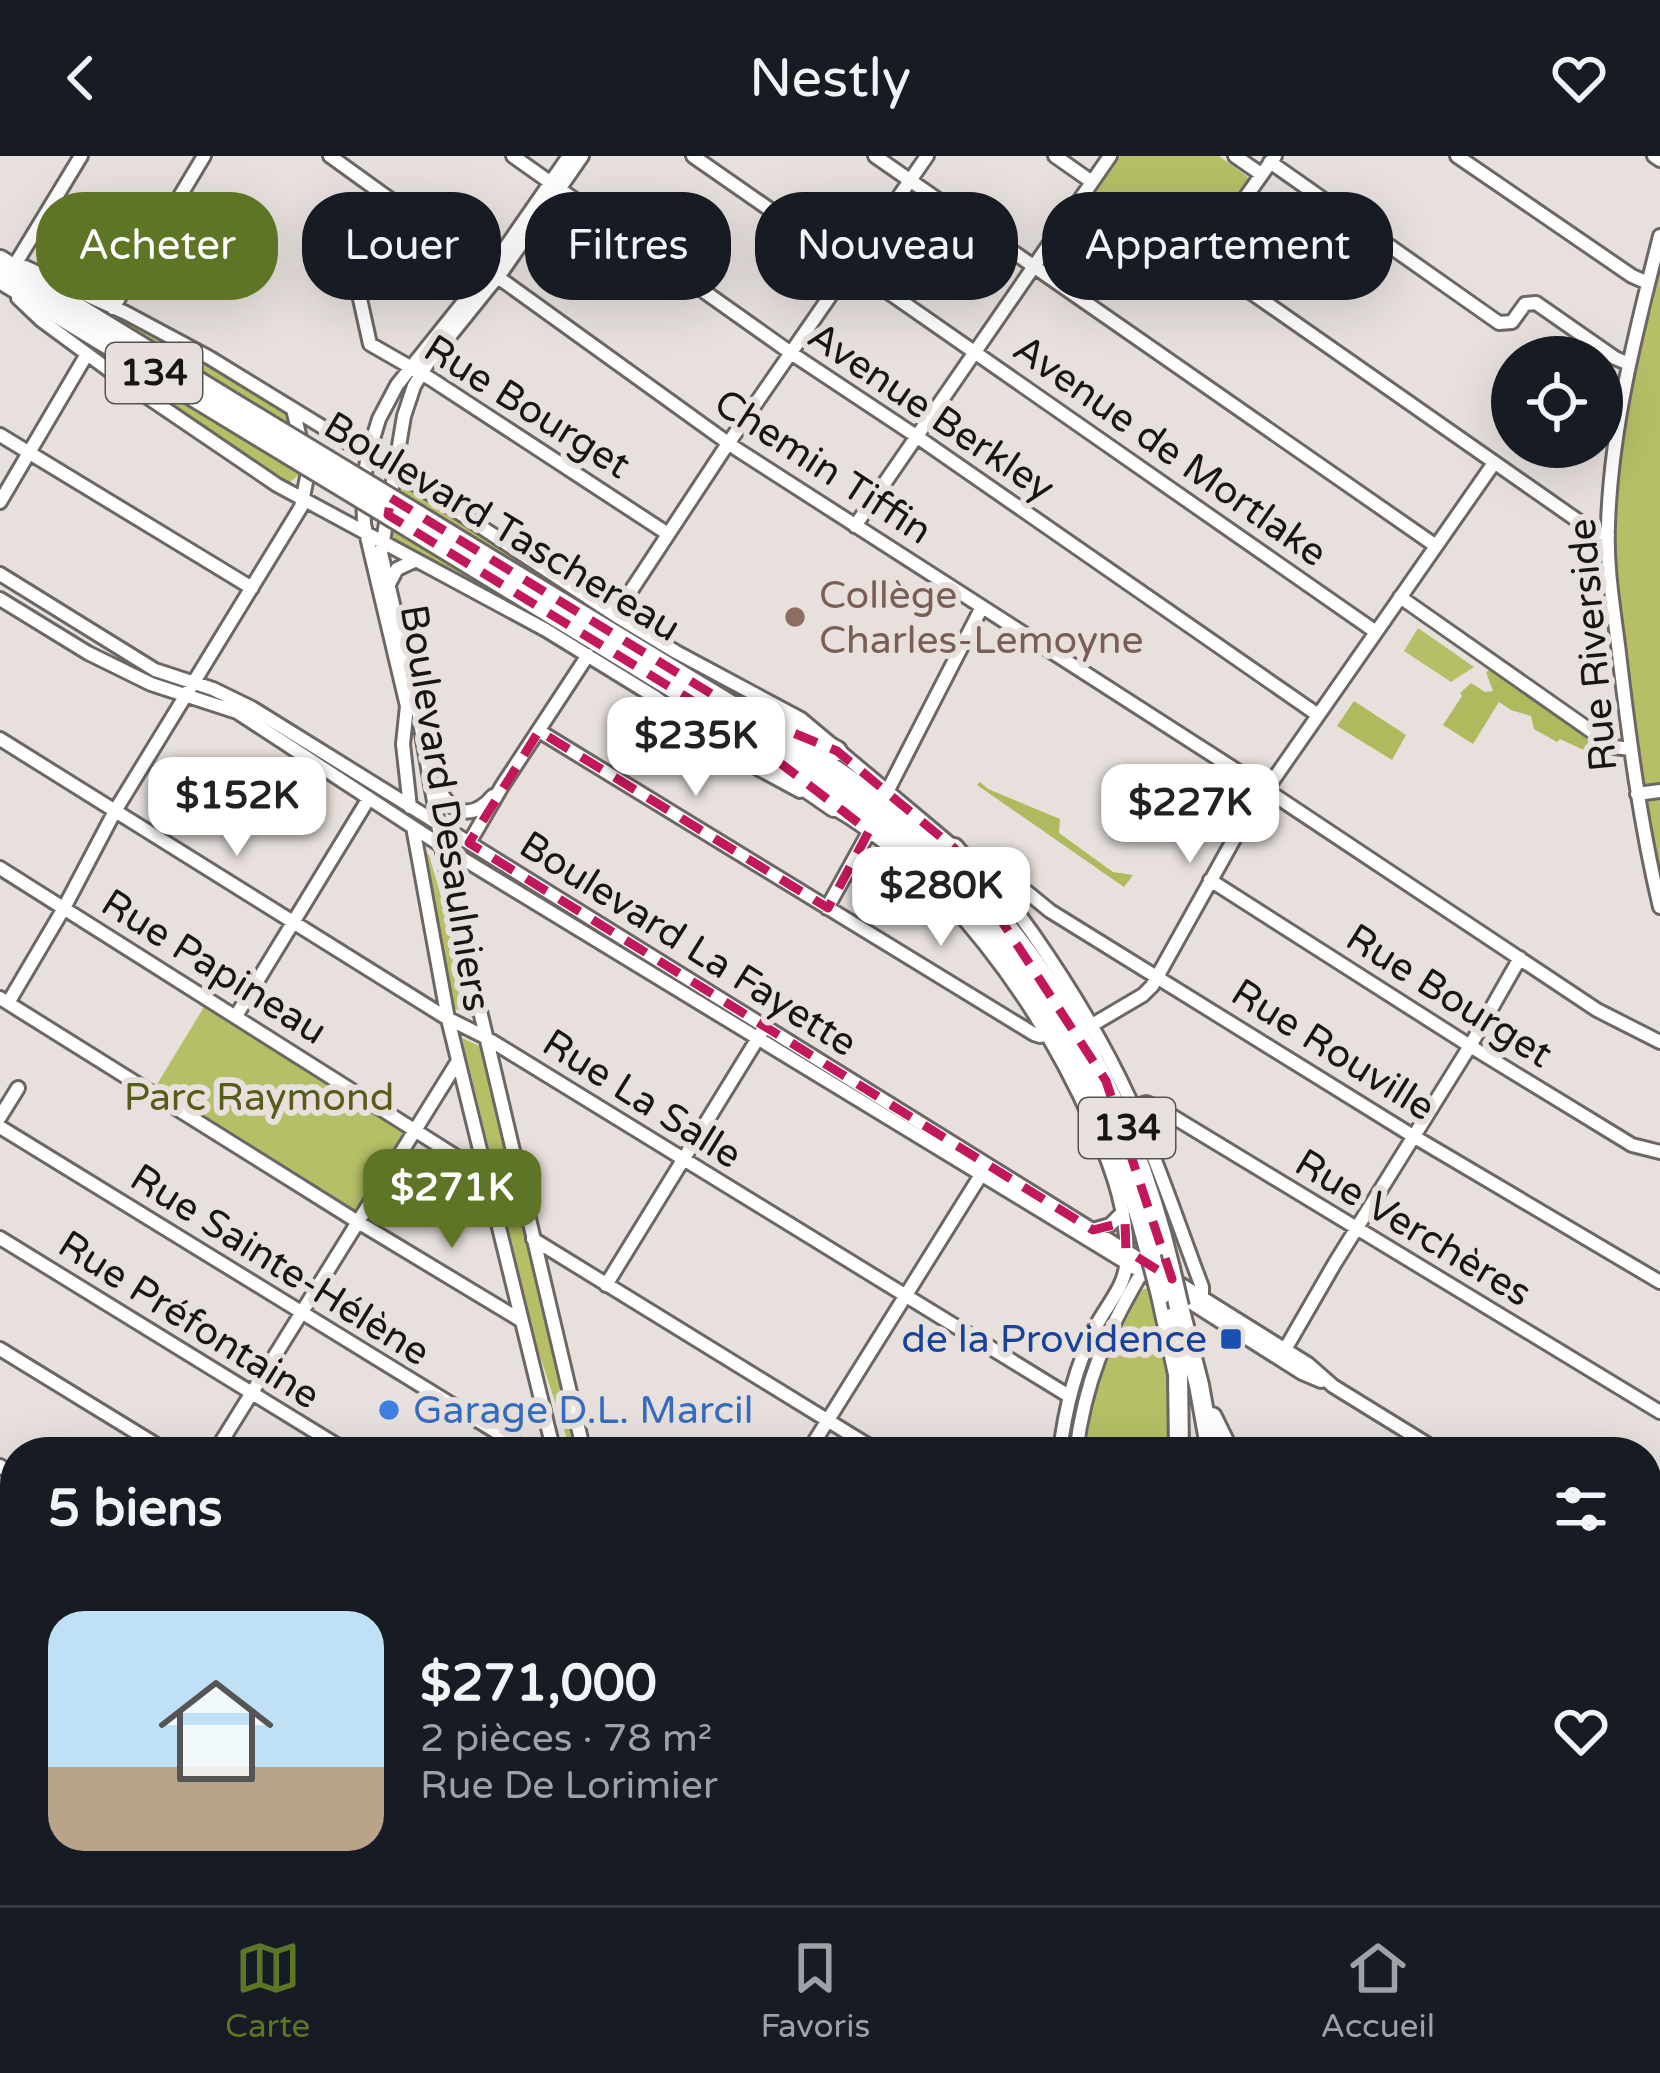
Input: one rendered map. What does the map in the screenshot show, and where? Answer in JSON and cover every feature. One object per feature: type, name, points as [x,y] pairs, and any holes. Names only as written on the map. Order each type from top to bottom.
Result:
[{"type":"highway","name":"Boulevard Taschereau","points":[[5,260],[254,424],[731,715],[885,826],[951,886],[1004,947],[1057,1023],[1090,1083],[1125,1168],[1137,1260],[1161,1295],[1178,1374],[1179,1437]]},
{"type":"highway","name":"Boulevard Taschereau","points":[[0,280],[254,424]]},
{"type":"highway","name":"Boulevard Taschereau","points":[[731,715],[825,763],[883,804],[944,857],[994,910],[1052,987],[1106,1081],[1142,1171],[1170,1268],[1192,1303],[1208,1437]]},
{"type":"highway","points":[[731,715],[796,729],[837,751]]},
{"type":"highway","points":[[731,715],[775,766],[834,807]]},
{"type":"highway","points":[[954,848],[982,878],[994,910]]},
{"type":"highway","points":[[1199,1385],[1222,1437]]},
{"type":"street","points":[[5,260],[81,156]]},
{"type":"street","points":[[113,308],[204,156]]},
{"type":"street","name":"Chemin Tiffin","points":[[330,156],[379,192]]},
{"type":"street","name":"Avenue Berkley","points":[[513,156],[1318,715]]},
{"type":"street","name":"Boulevard Desaulniers","points":[[555,185],[569,156]]},
{"type":"street","name":"Boulevard Desaulniers","points":[[501,263],[555,185],[582,156]]},
{"type":"street","name":"Avenue de Mortlake","points":[[693,156],[755,199]]},
{"type":"street","points":[[875,156],[1436,546]]},
{"type":"street","points":[[902,192],[927,156]]},
{"type":"street","points":[[1054,156],[1092,182]]},
{"type":"street","points":[[855,526],[1110,156]]},
{"type":"street","points":[[1235,156],[1269,164],[1499,323],[1512,322],[1525,304],[1536,303],[1629,364]]},
{"type":"street","points":[[1457,156],[1648,283]]},
{"type":"street","points":[[1269,164],[1210,247],[1209,257],[1219,271],[1491,461]]},
{"type":"street","name":"Rue Riverside","points":[[1660,236],[1629,364],[1607,535],[1637,794],[1660,907]]},
{"type":"street","name":"Boulevard Taschereau","points":[[5,260],[199,351],[395,471],[615,615],[800,719],[978,863],[1054,965],[1092,1025],[1133,1107],[1202,1287],[1192,1303]]},
{"type":"street","name":"Boulevard Taschereau","points":[[0,280],[41,320],[173,416],[303,500],[588,655],[735,756],[834,807],[918,874],[976,934],[1014,984],[1071,1077],[1096,1131],[1137,1260]]},
{"type":"street","name":"Chemin Tiffin","points":[[501,280],[728,443],[1603,1013],[1660,1042]]},
{"type":"street","name":"Rue Bourget","points":[[360,300],[369,342],[668,534]]},
{"type":"street","name":"Boulevard Desaulniers","points":[[472,300],[382,413],[368,455],[363,496],[366,534],[407,706],[403,745],[413,828],[448,1019],[550,1437]]},
{"type":"street","points":[[615,615],[828,300]]},
{"type":"street","name":"Avenue de Mortlake","points":[[901,300],[1376,632]]},
{"type":"street","points":[[0,502],[87,354]]},
{"type":"street","name":"Boulevard Desaulniers","points":[[416,370],[382,565],[449,879],[580,1437]]},
{"type":"street","points":[[293,409],[308,472],[303,500],[115,811],[64,908],[4,1000],[522,1321]]},
{"type":"street","points":[[0,436],[252,588]]},
{"type":"street","points":[[1092,1025],[1146,993],[1258,796],[1491,467]]},
{"type":"street","points":[[1501,468],[1594,532],[1607,535]]},
{"type":"street","points":[[389,584],[397,568],[414,560]]},
{"type":"street","name":"Boulevard La Fayette","points":[[0,574],[190,689]]},
{"type":"street","points":[[1400,597],[1610,744],[1631,749]]},
{"type":"street","name":"Boulevard La Fayette","points":[[0,599],[88,653],[151,684],[213,689],[252,708],[373,793],[413,828],[762,1031]]},
{"type":"street","points":[[888,790],[982,607]]},
{"type":"street","points":[[469,843],[588,655]]},
{"type":"street","points":[[539,731],[1034,1034],[1046,1034]]},
{"type":"street","name":"Rue La Salle","points":[[0,739],[448,1019],[485,1037],[1069,1396]]},
{"type":"street","points":[[428,766],[443,799],[455,809],[478,809],[502,786]]},
{"type":"street","points":[[236,1016],[373,793],[406,770]]},
{"type":"street","points":[[1637,794],[1660,791]]},
{"type":"street","name":"Boulevard La Fayette","points":[[373,793],[410,805],[762,1031],[1137,1260]]},
{"type":"street","points":[[827,908],[869,832]]},
{"type":"street","points":[[449,879],[455,868],[472,862]]},
{"type":"street","name":"Rue Rouville","points":[[978,863],[1413,1136],[1660,1282]]},
{"type":"street","name":"Rue Papineau","points":[[0,868],[488,1177]]},
{"type":"street","name":"Rue Bourget","points":[[1210,880],[1632,1145],[1660,1152]]},
{"type":"street","points":[[1282,1354],[1520,958]]},
{"type":"street","points":[[605,1285],[762,1031]]},
{"type":"street","points":[[224,1437],[458,1060]]},
{"type":"street","points":[[0,1117],[18,1088]]},
{"type":"street","name":"Rue Verchères","points":[[1133,1107],[1146,1103],[1157,1107],[1660,1412]]},
{"type":"street","name":"Rue Sainte-Hélène","points":[[0,1127],[505,1437]]},
{"type":"street","points":[[458,1156],[470,1158],[481,1148]]},
{"type":"street","points":[[817,1437],[984,1169]]},
{"type":"street","name":"Boulevard La Fayette","points":[[984,1169],[1093,1230],[1192,1303],[1308,1364],[1334,1386],[1416,1437]]},
{"type":"street","points":[[1093,1230],[1110,1225],[1123,1212]]},
{"type":"street","name":"Rue Préfontaine","points":[[0,1238],[323,1437]]},
{"type":"street","points":[[533,1239],[855,1437]]},
{"type":"street","points":[[1062,1437],[1069,1396],[1086,1346],[1137,1260]]},
{"type":"street","points":[[1078,1437],[1094,1367],[1137,1260]]},
{"type":"street","points":[[0,1349],[144,1437]]},
{"type":"highlighted area","points":[[391,498],[738,710],[837,751],[954,848],[1106,1081],[1172,1279],[1126,1250],[1125,1222],[1093,1230],[469,843],[539,731],[828,908],[869,831],[724,720],[388,515]]},
{"type":"green space","points":[[1120,156],[1219,156],[1249,178],[1239,192],[1095,192]]},
{"type":"green space","points":[[1660,260],[1657,872],[1641,780],[1614,543],[1627,411]]},
{"type":"green space","points":[[82,300],[188,352],[286,411],[294,429]]},
{"type":"green space","points":[[53,321],[301,473],[290,482],[279,480],[146,391]]},
{"type":"green space","points":[[400,481],[634,632],[754,699],[667,657],[398,492]]},
{"type":"green space","points":[[392,528],[640,677],[699,718],[391,540]]},
{"type":"green space","points":[[1418,628],[1474,667],[1451,682],[1404,651]]},
{"type":"green space","points":[[1492,669],[1601,745],[1588,752],[1560,739],[1557,742],[1534,729],[1531,716],[1499,702],[1473,744],[1443,725],[1460,693],[1471,683],[1485,692],[1493,691],[1486,672]]},
{"type":"green space","points":[[1354,701],[1406,735],[1392,760],[1337,726]]},
{"type":"green space","points":[[980,782],[1060,819],[1059,833],[1113,872],[1133,875],[1124,887],[977,785]]},
{"type":"green space","points":[[421,848],[429,855],[453,926],[477,1020],[454,1008]]},
{"type":"green space","name":"Parc Raymond","points":[[204,1007],[406,1134],[357,1215],[156,1086]]},
{"type":"green space","points":[[462,1038],[484,1048],[575,1437],[566,1437],[538,1350]]},
{"type":"green space","points":[[1150,1287],[1159,1328],[1169,1437],[1088,1437],[1106,1361],[1142,1290]]},
{"type":"place","name":"Collège Charles-Lemoyne","points":[[795,617]]},
{"type":"place","name":"de la Providence","points":[[1231,1339]]},
{"type":"place","name":"Garage D.L. Marcil","points":[[389,1410]]}]
